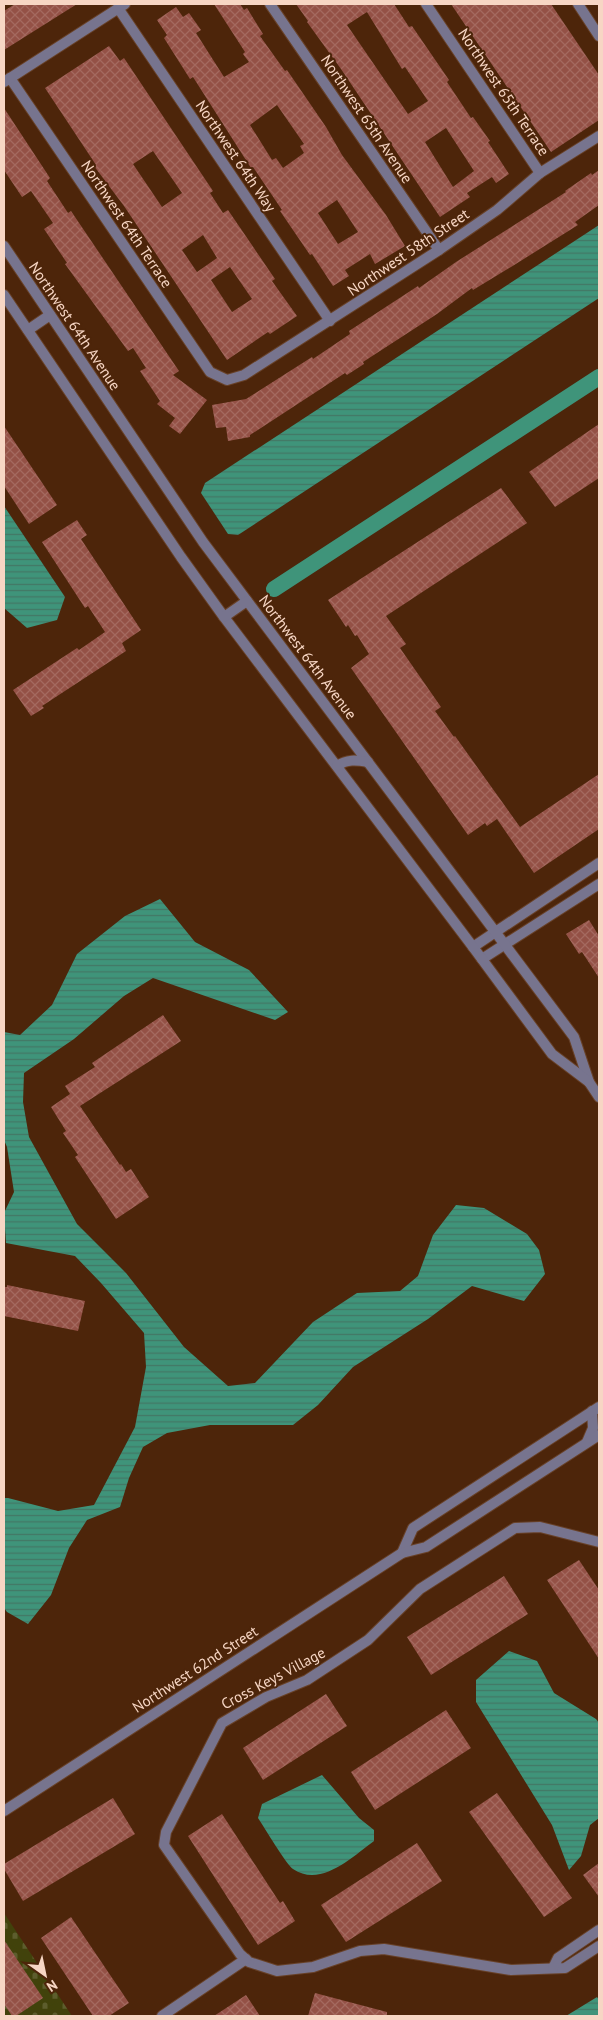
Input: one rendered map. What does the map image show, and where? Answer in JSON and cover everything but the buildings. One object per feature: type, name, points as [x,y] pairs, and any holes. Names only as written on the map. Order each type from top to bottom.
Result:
[{"type":"street","name":"Northwest 65th Avenue","points":[[270,4],[439,250]]},
{"type":"street","name":"Northwest 65th Terrace","points":[[426,4],[540,173]]},
{"type":"street","points":[[578,4],[599,36]]},
{"type":"street","points":[[7,80],[121,6]]},
{"type":"street","name":"Northwest 64th Way","points":[[121,6],[330,322]]},
{"type":"street","name":"Northwest 64th Terrace","points":[[7,80],[210,372],[226,380]]},
{"type":"street","name":"Northwest 58th Street","points":[[226,380],[244,376],[330,322],[497,210],[540,173],[599,136]]},
{"type":"street","name":"Northwest 64th Avenue","points":[[4,246],[198,534],[574,1037],[589,1082],[599,1097]]},
{"type":"street","name":"Northwest 64th Avenue","points":[[4,295],[224,617],[473,946],[552,1054],[589,1082]]},
{"type":"street","points":[[28,330],[50,315]]},
{"type":"street","points":[[224,617],[247,601]]},
{"type":"street","points":[[336,766],[344,761],[368,762]]},
{"type":"street","points":[[473,946],[497,932],[599,863]]},
{"type":"street","points":[[482,959],[599,884]]},
{"type":"street","points":[[587,1443],[593,1428],[596,1409]]},
{"type":"street","points":[[402,1553],[413,1528],[596,1409]]},
{"type":"street","name":"Northwest 62nd Street","points":[[4,1811],[402,1553],[426,1547],[599,1434]]},
{"type":"street","name":"Cross Keys Village","points":[[599,1542],[540,1527],[515,1528],[420,1589],[368,1640],[307,1680],[266,1697],[222,1723],[166,1832],[164,1845],[240,1954],[249,1962],[277,1971],[313,1967],[360,1951],[384,1949],[511,1970],[565,1968],[599,1946]]},
{"type":"street","points":[[553,1968],[558,1958],[599,1930]]},
{"type":"street","points":[[162,2016],[246,1959]]},
{"type":"green space","points":[[4,1913],[72,2016],[4,2016]]},
{"type":"shaded area","points":[[599,225],[599,298],[238,535],[228,534],[201,493],[205,483]]},
{"type":"shaded area","points":[[4,506],[65,597],[57,620],[27,628],[4,608]]},
{"type":"shaded area","points":[[160,899],[195,942],[249,970],[288,1012],[275,1020],[153,978],[124,996],[74,1039],[24,1073],[23,1102],[29,1137],[77,1224],[126,1273],[184,1347],[228,1386],[255,1383],[313,1322],[357,1293],[400,1291],[418,1276],[433,1235],[456,1205],[484,1208],[527,1234],[539,1250],[545,1274],[524,1301],[472,1286],[428,1319],[353,1367],[318,1405],[293,1425],[210,1425],[167,1433],[143,1447],[129,1478],[120,1507],[87,1520],[69,1548],[51,1595],[28,1624],[7,1612],[4,1608],[4,1498],[58,1511],[94,1505],[135,1427],[146,1367],[144,1333],[75,1256],[6,1243],[4,1213],[14,1192],[7,1147],[4,1140],[4,1032],[20,1035],[52,1005],[77,954],[125,916]]},
{"type":"shaded area","points":[[509,1651],[537,1661],[554,1693],[596,1719],[599,1723],[599,1818],[590,1825],[581,1856],[569,1870],[552,1825],[476,1702],[476,1680]]},
{"type":"shaded area","points":[[322,1775],[359,1818],[374,1830],[374,1841],[336,1868],[325,1873],[304,1874],[290,1866],[258,1818],[262,1804]]},
{"type":"shaded area","points":[[597,1997],[599,2000],[599,2016],[566,2016]]},
{"type":"waterway","points":[[274,589],[599,377]]}]
